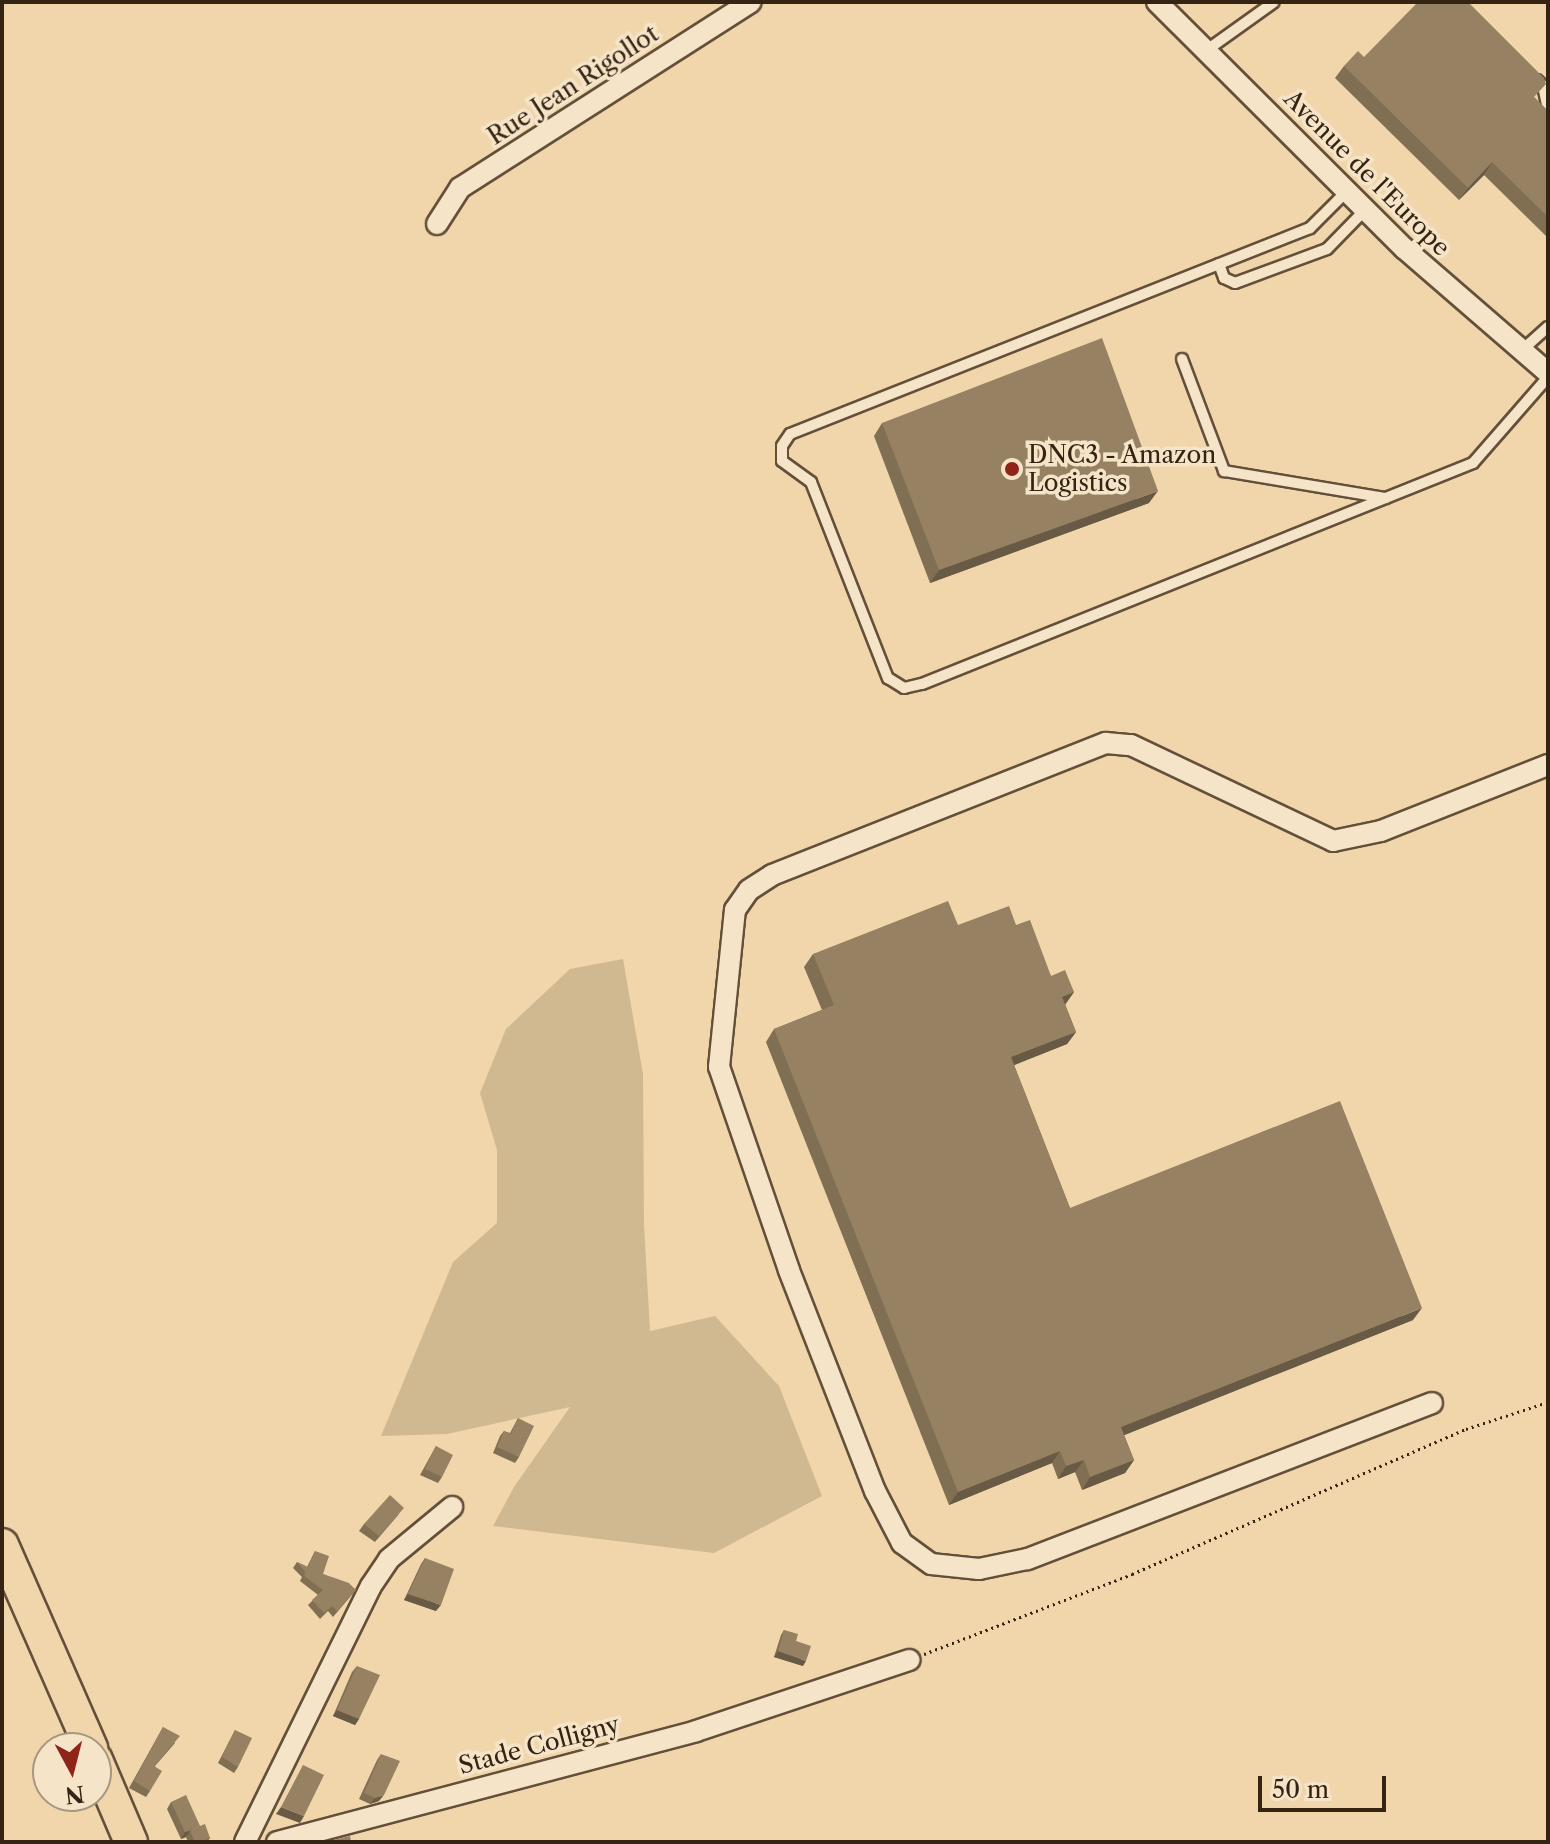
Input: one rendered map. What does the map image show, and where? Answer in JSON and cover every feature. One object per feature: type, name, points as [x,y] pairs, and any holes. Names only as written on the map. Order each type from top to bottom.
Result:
[{"type":"main road","points":[[2,1545],[84,1732]]},
{"type":"main road","points":[[112,1797],[131,1842]]},
{"type":"street","name":"Rue Jean Rigollot","points":[[437,224],[460,188],[751,2]]},
{"type":"street","name":"Avenue de l'Europe","points":[[1157,2],[1346,192],[1548,375]]},
{"type":"street","points":[[1432,1403],[1027,1559],[979,1569],[931,1564],[902,1543],[875,1491],[789,1270],[719,1067],[735,910],[749,890],[772,875],[1106,743],[1131,745],[1333,841],[1381,831],[1548,765]]},
{"type":"street","points":[[245,1842],[371,1586],[389,1559],[452,1507]]},
{"type":"street","name":"Stade Colligny","points":[[277,1842],[696,1731],[909,1660]]},
{"type":"lane","points":[[1207,50],[1274,2]]},
{"type":"lane","points":[[1533,76],[1543,86],[1548,110]]},
{"type":"lane","points":[[1346,192],[1310,228],[790,434],[782,446],[782,461],[811,482],[888,678],[904,688],[922,684],[1473,463],[1548,375]]},
{"type":"lane","points":[[1219,264],[1224,278],[1235,283],[1327,249],[1365,210]]},
{"type":"lane","points":[[1521,351],[1548,327]]},
{"type":"lane","points":[[1182,359],[1224,471],[1388,499]]},
{"type":"path","points":[[909,1660],[1132,1574],[1466,1429],[1548,1402]]},
{"type":"shaded area","points":[[623,959],[643,1074],[644,1225],[650,1331],[715,1316],[779,1386],[822,1496],[714,1553],[493,1526],[514,1487],[570,1407],[447,1434],[381,1436],[453,1262],[497,1223],[497,1150],[480,1093],[506,1029],[570,969]]},
{"type":"building","points":[[1418,2],[1468,2],[1544,78],[1546,84],[1534,97],[1548,111],[1548,217],[1492,162],[1468,188],[1344,66],[1358,51],[1364,57]]},
{"type":"building","name":"DNC3 - Amazon Logistics","points":[[1102,338],[1158,491],[939,570],[882,423]]},
{"type":"building","points":[[948,901],[958,925],[1009,906],[1016,925],[1030,920],[1051,976],[1065,970],[1074,992],[1062,997],[1076,1032],[1011,1057],[1070,1208],[1340,1101],[1422,1308],[1121,1427],[1134,1460],[1090,1477],[1084,1460],[1066,1466],[1060,1451],[958,1492],[774,1029],[834,1005],[813,954]]},
{"type":"building","points":[[518,1418],[534,1426],[519,1457],[497,1447],[504,1431],[511,1434]]},
{"type":"building","points":[[436,1446],[453,1455],[442,1477],[425,1469]]},
{"type":"building","points":[[390,1495],[404,1508],[379,1536],[364,1524]]},
{"type":"building","points":[[315,1551],[329,1556],[323,1574],[349,1583],[356,1590],[337,1611],[332,1606],[324,1613],[312,1600],[323,1590],[304,1576],[305,1572],[297,1562],[308,1567]]},
{"type":"building","points":[[425,1558],[454,1569],[441,1605],[408,1594]]},
{"type":"building","points":[[784,1630],[798,1634],[796,1641],[811,1646],[806,1661],[778,1651]]},
{"type":"building","points":[[357,1666],[380,1675],[359,1719],[337,1710]]},
{"type":"building","points":[[163,1727],[180,1736],[154,1766],[162,1771],[150,1791],[134,1781]]},
{"type":"building","points":[[235,1730],[252,1738],[238,1767],[222,1757]]},
{"type":"building","points":[[381,1754],[400,1761],[384,1795],[375,1798],[364,1793]]},
{"type":"building","points":[[303,1765],[324,1775],[304,1816],[281,1807]]},
{"type":"building","points":[[186,1795],[200,1826],[205,1824],[210,1838],[195,1842],[190,1831],[193,1829],[185,1832],[171,1802]]},
{"type":"building","points":[[350,1836],[351,1842],[325,1842]]},
{"type":"place","name":"DNC3 - Amazon Logistics","points":[[1012,469]]}]
